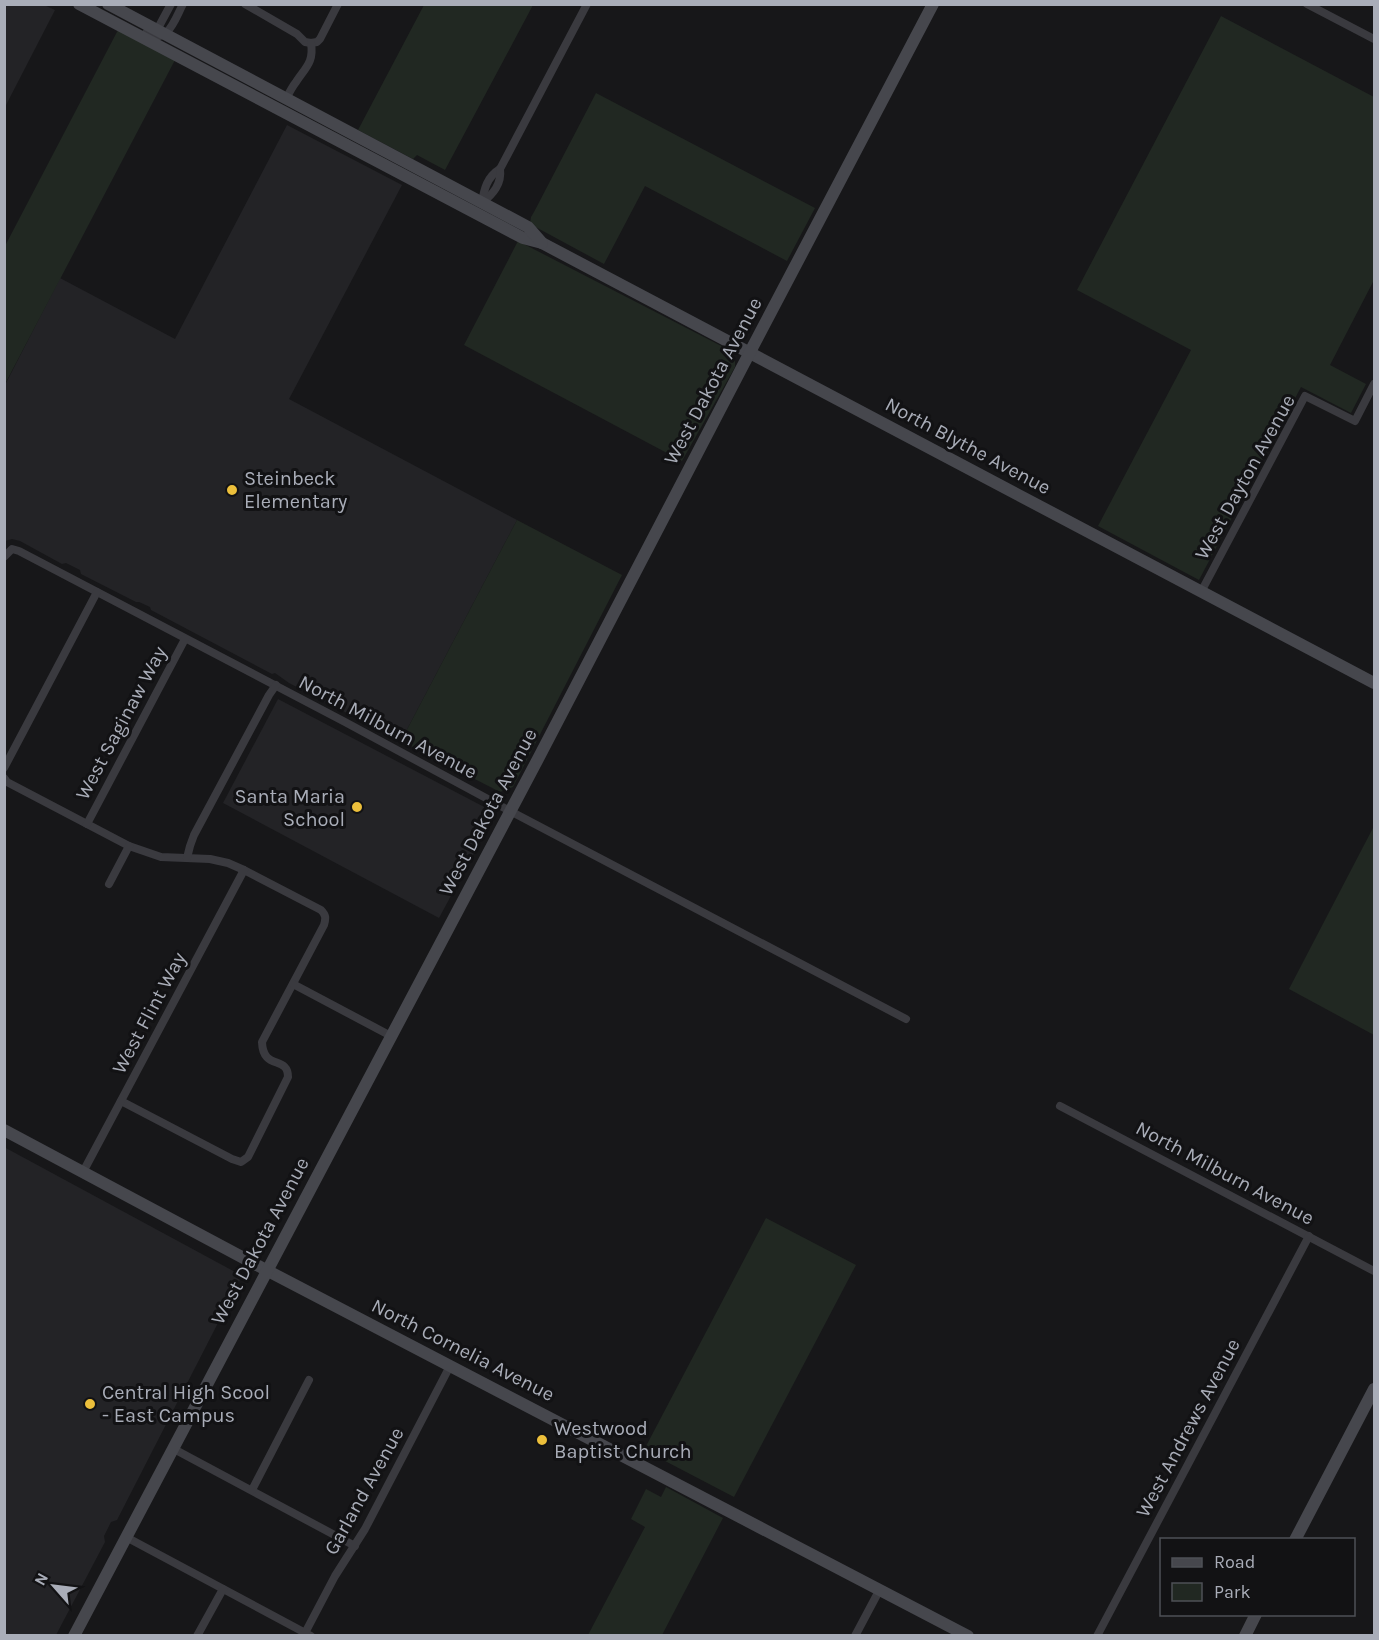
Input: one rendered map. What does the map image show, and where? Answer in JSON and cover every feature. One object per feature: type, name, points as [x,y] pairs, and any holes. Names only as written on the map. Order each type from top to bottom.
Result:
[{"type":"street","name":"North Blythe Avenue","points":[[79,4],[482,203],[528,227],[542,243]]},
{"type":"street","name":"North Blythe Avenue","points":[[108,4],[286,99],[310,119],[406,177],[523,238],[542,243],[1374,683]]},
{"type":"street","points":[[161,32],[171,4]]},
{"type":"street","points":[[161,32],[183,4]]},
{"type":"street","points":[[245,4],[297,34],[305,42],[311,43],[320,39],[338,4]]},
{"type":"street","points":[[482,203],[484,188],[492,174],[500,169],[587,4]]},
{"type":"street","name":"West Dakota Avenue","points":[[74,1635],[539,757],[933,4]]},
{"type":"street","points":[[1307,4],[1374,39]]},
{"type":"street","name":"North Blythe Avenue","points":[[93,12],[108,13],[152,37],[159,37],[161,32]]},
{"type":"street","points":[[286,99],[310,63],[313,54],[311,43]]},
{"type":"street","name":"North Blythe Avenue","points":[[406,177],[415,177],[470,206],[482,203]]},
{"type":"street","name":"West Dayton Avenue","points":[[1201,592],[1305,396],[1354,421],[1374,384]]},
{"type":"street","name":"North Milburn Avenue","points":[[4,557],[12,549],[19,551],[906,1019]]},
{"type":"street","points":[[4,768],[97,592]]},
{"type":"street","name":"West Saginaw Way","points":[[87,824],[185,639]]},
{"type":"street","points":[[187,858],[194,835],[276,685]]},
{"type":"street","points":[[4,778],[7,782],[129,846],[161,856],[210,859],[228,863],[321,910],[326,918],[262,1042],[262,1052],[267,1058],[285,1066],[288,1077],[248,1157],[241,1162],[232,1159],[121,1101]]},
{"type":"street","points":[[109,884],[129,846]]},
{"type":"street","name":"West Flint Way","points":[[83,1172],[244,870]]},
{"type":"street","points":[[293,984],[391,1036]]},
{"type":"street","name":"North Milburn Avenue","points":[[1060,1106],[1374,1271]]},
{"type":"street","name":"North Cornelia Avenue","points":[[4,1130],[268,1271],[968,1635]]},
{"type":"street","name":"West Andrews Avenue","points":[[1097,1635],[1309,1236]]},
{"type":"street","name":"Garland Avenue","points":[[308,1634],[335,1576],[365,1529],[450,1366]]},
{"type":"street","points":[[252,1490],[309,1380]]},
{"type":"street","points":[[1296,1538],[1374,1389]]},
{"type":"street","points":[[172,1448],[355,1546]]},
{"type":"street","points":[[126,1537],[308,1634]]},
{"type":"street","points":[[855,1635],[880,1588]]},
{"type":"street","points":[[197,1635],[223,1589]]},
{"type":"street","points":[[1245,1635],[1255,1616]]},
{"type":"shaded area","points":[[5,4],[44,5],[55,10],[5,107]]},
{"type":"shaded area","name":"Steinbeck Elementary","points":[[287,125],[402,185],[289,399],[517,520],[401,741],[151,610],[150,607],[81,574],[80,570],[66,563],[62,564],[20,541],[12,539],[5,541],[5,385],[60,278],[175,339]]},
{"type":"shaded area","name":"Santa Maria School","points":[[278,699],[490,810],[493,818],[439,918],[223,803]]},
{"type":"shaded area","name":"Central High Scool - East Campus","points":[[4,1147],[237,1273],[240,1280],[117,1520],[111,1522],[104,1536],[105,1542],[56,1635],[5,1635]]},
{"type":"green space","points":[[424,5],[533,5],[445,170],[417,155],[413,159],[358,130]]},
{"type":"green space","points":[[1221,16],[1374,97],[1374,280],[1330,365],[1366,384],[1351,413],[1301,387],[1199,580],[1098,526],[1191,350],[1077,290]]},
{"type":"green space","points":[[118,30],[175,60],[5,384],[5,246]]},
{"type":"green space","points":[[596,93],[815,208],[787,261],[645,186],[604,264],[530,224],[531,217]]},
{"type":"green space","points":[[518,241],[731,351],[735,359],[735,367],[682,461],[464,345]]},
{"type":"green space","points":[[517,520],[622,575],[513,787],[500,792],[401,741]]},
{"type":"green space","points":[[1374,826],[1374,1035],[1289,989]]},
{"type":"green space","points":[[766,1218],[856,1265],[734,1497],[644,1450]]},
{"type":"green space","points":[[666,1487],[723,1518],[662,1635],[588,1635],[645,1527],[631,1519],[646,1489],[661,1497]]},
{"type":"place","name":"Steinbeck Elementary","points":[[232,490]]},
{"type":"place","name":"Santa Maria School","points":[[357,807]]},
{"type":"place","name":"Central High Scool - East Campus","points":[[90,1404]]},
{"type":"place","name":"Westwood Baptist Church","points":[[542,1440]]}]
